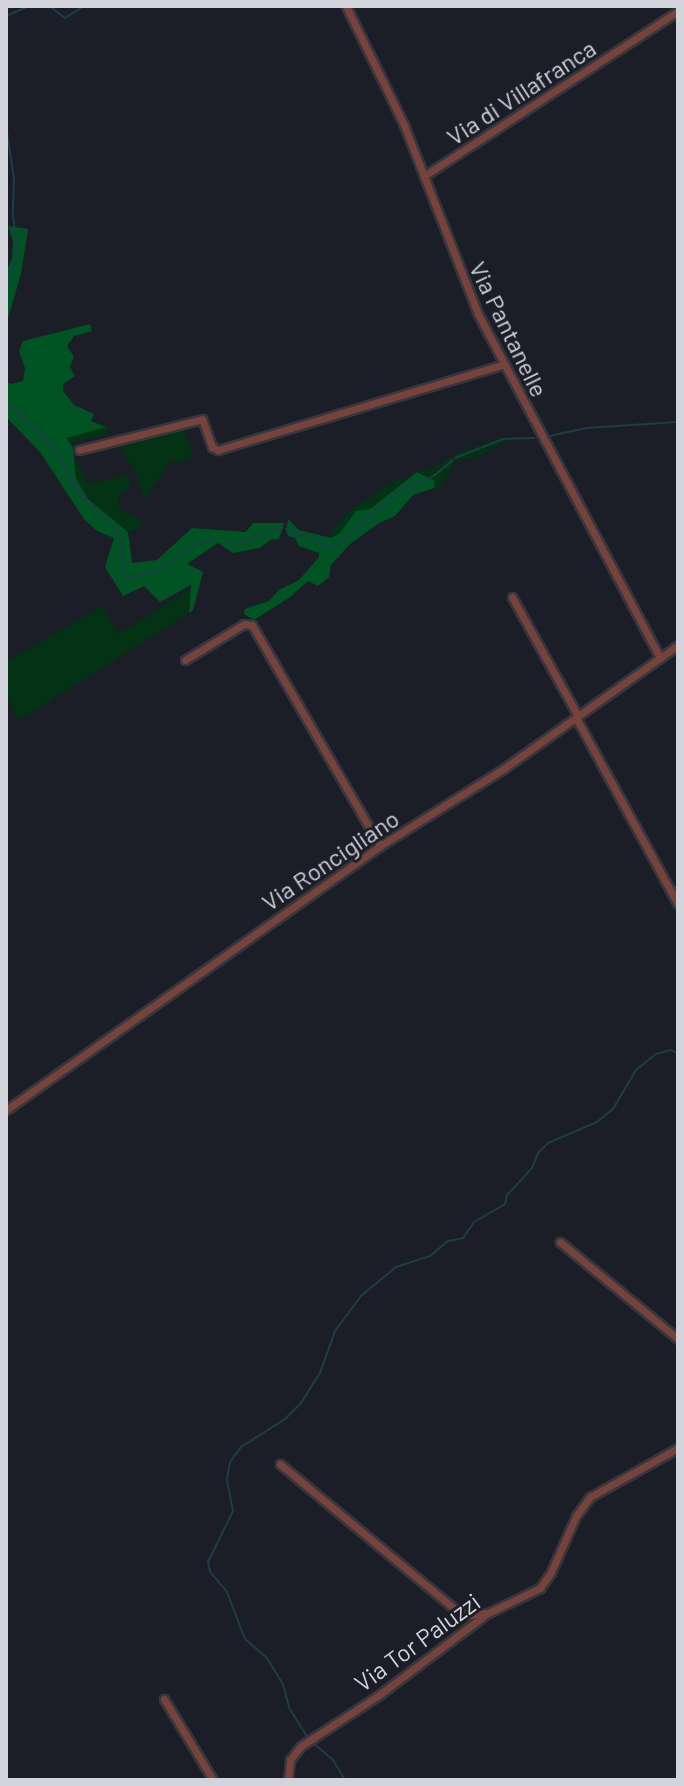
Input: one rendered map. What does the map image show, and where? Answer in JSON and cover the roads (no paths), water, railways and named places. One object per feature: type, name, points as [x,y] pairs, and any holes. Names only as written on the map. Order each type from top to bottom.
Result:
[{"type":"street","name":"Via Pantanelle","points":[[346,6],[388,88],[464,282],[504,364],[660,658]]},
{"type":"street","name":"Via di Villafranca","points":[[424,176],[678,11]]},
{"type":"street","points":[[79,450],[202,419],[212,447],[218,450],[504,364]]},
{"type":"street","points":[[512,597],[678,904]]},
{"type":"street","points":[[185,660],[240,626],[252,625],[380,846]]},
{"type":"street","name":"Via Roncigliano","points":[[6,1110],[380,846],[443,810],[678,645]]},
{"type":"street","points":[[560,1242],[678,1339]]},
{"type":"street","name":"Via Tor Paluzzi","points":[[288,1780],[291,1757],[310,1740],[379,1695],[488,1613],[542,1586],[574,1518],[590,1497],[678,1448]]},
{"type":"street","points":[[280,1464],[456,1610],[469,1615],[488,1613]]},
{"type":"street","points":[[164,1699],[213,1780]]},
{"type":"waterway","points":[[6,16],[29,6]]},
{"type":"waterway","points":[[50,6],[65,18],[84,6]]},
{"type":"waterway","points":[[6,125],[14,179],[13,215],[18,253],[6,291]]},
{"type":"waterway","points":[[6,402],[45,438],[58,454],[75,488],[114,528],[120,538],[124,575],[129,578],[158,570],[199,542],[216,539]]},
{"type":"waterway","points":[[545,437],[586,428],[678,422]]},
{"type":"waterway","points":[[455,458],[503,439],[534,438]]},
{"type":"waterway","points":[[286,529],[330,547],[338,545],[397,493],[435,475],[453,460]]},
{"type":"waterway","points":[[226,541],[238,544],[282,528]]},
{"type":"waterway","points":[[308,1738],[289,1707],[283,1684],[267,1658],[245,1639],[227,1592],[210,1572],[208,1562],[233,1511],[227,1479],[230,1462],[241,1447],[285,1419],[301,1403],[320,1373],[335,1331],[361,1296],[396,1267],[430,1256],[448,1241],[463,1238],[474,1222],[505,1204],[507,1195],[532,1168],[538,1153],[548,1143],[597,1122],[613,1109],[636,1070],[656,1054],[671,1050],[678,1054]]},
{"type":"waterway","points":[[313,1743],[333,1760],[345,1780]]}]
